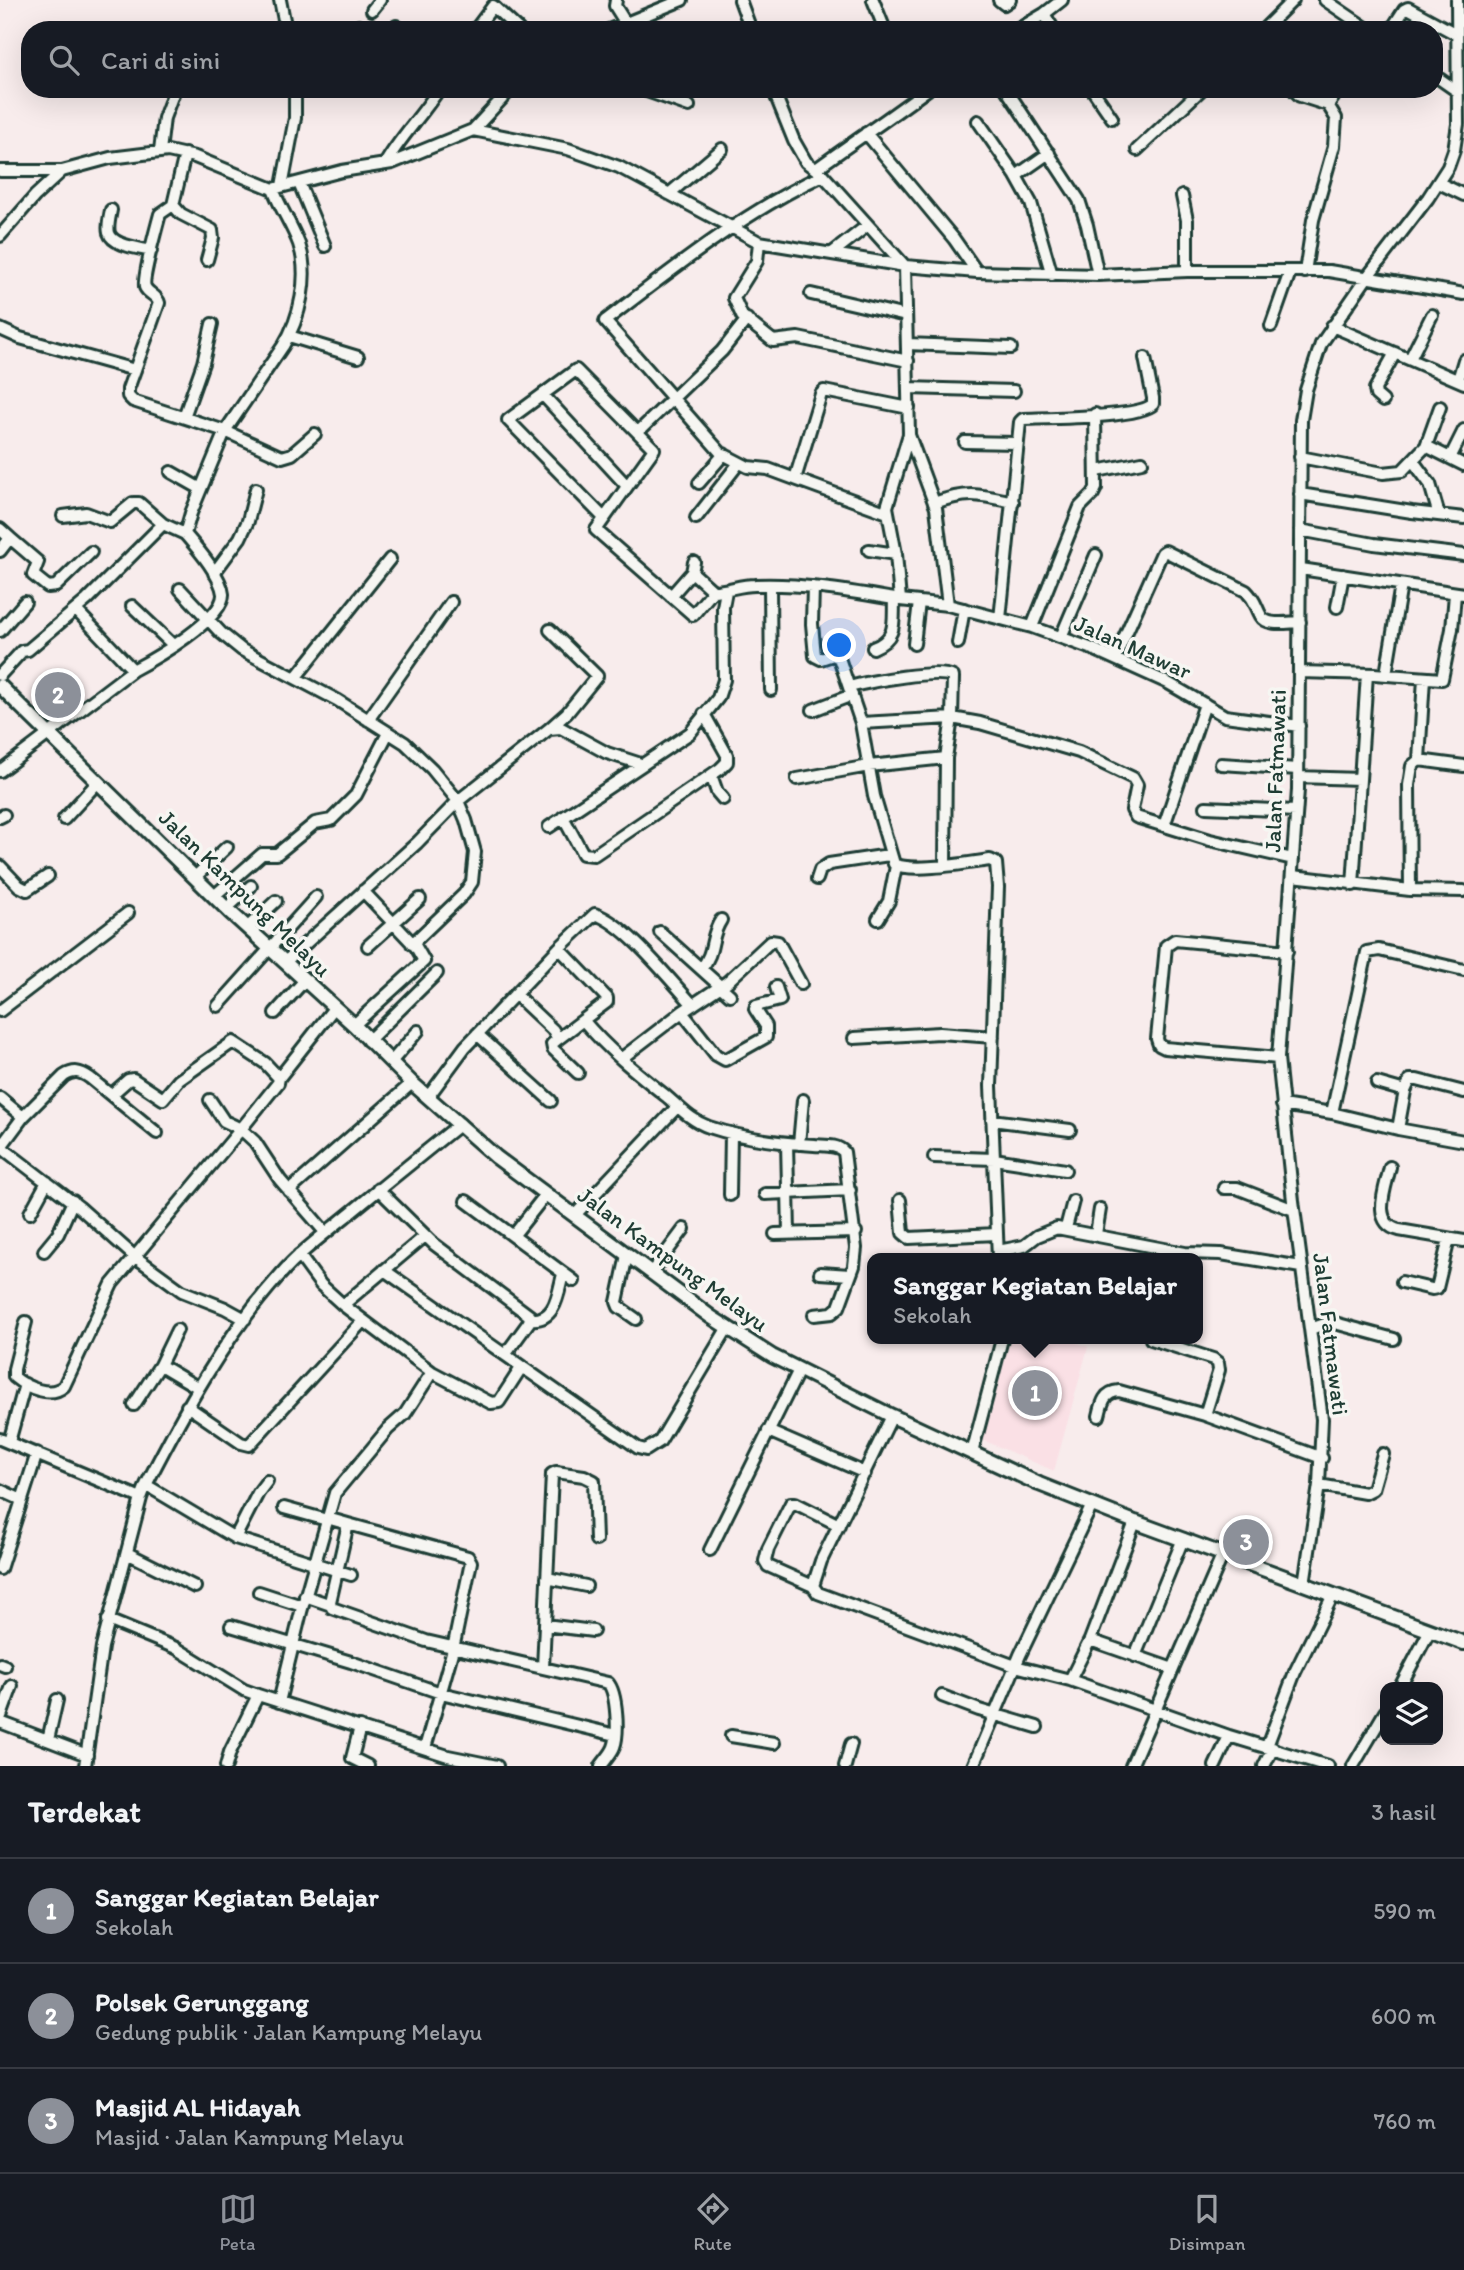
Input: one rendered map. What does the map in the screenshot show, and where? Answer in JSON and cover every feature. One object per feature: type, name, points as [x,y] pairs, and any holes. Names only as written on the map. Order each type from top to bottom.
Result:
[{"type":"main road","name":"Jalan Kampung Melayu","points":[[0,686],[247,928],[354,1025],[412,1083],[496,1157],[651,1273],[772,1356],[892,1416],[1039,1484],[1464,1643]]},
{"type":"street","points":[[280,0],[284,21]]},
{"type":"street","points":[[372,10],[380,0]]},
{"type":"street","points":[[616,0],[615,6],[624,21]]},
{"type":"street","points":[[628,21],[655,5],[682,0]]},
{"type":"street","points":[[740,0],[748,21]]},
{"type":"street","points":[[873,0],[881,21]]},
{"type":"street","points":[[999,0],[1004,4],[1010,0]]},
{"type":"street","points":[[1033,21],[1062,0]]},
{"type":"street","points":[[1273,21],[1293,0]]},
{"type":"street","points":[[1325,0],[1355,21]]},
{"type":"street","name":"Jalan Fatmawati","points":[[1304,1584],[1320,1485],[1322,1419],[1294,1210],[1278,1058],[1293,876],[1298,773],[1301,419],[1313,364],[1332,326],[1439,183],[1454,150],[1458,124],[1457,0]]},
{"type":"street","points":[[480,21],[489,3],[509,21]]},
{"type":"street","points":[[1397,21],[1406,8],[1437,21]]},
{"type":"street","points":[[1045,14],[1049,21]]},
{"type":"street","points":[[1443,81],[1457,91]]},
{"type":"street","points":[[160,151],[164,118],[172,98]]},
{"type":"street","points":[[185,534],[225,432],[289,336],[303,284],[299,245],[278,187],[295,118],[295,98]]},
{"type":"street","points":[[385,164],[397,142],[430,98]]},
{"type":"street","points":[[0,171],[62,171],[110,158],[160,151],[185,154],[278,187],[342,171],[385,164],[473,130],[501,98]]},
{"type":"street","points":[[666,98],[689,106]]},
{"type":"street","points":[[777,98],[794,141],[806,162],[820,172],[905,266],[909,434],[888,503],[896,554],[897,599],[892,632],[883,644],[873,648]]},
{"type":"street","points":[[888,513],[768,469],[739,463],[724,454],[605,321],[730,228],[800,187],[866,133],[916,98]]},
{"type":"street","points":[[1012,98],[1079,200],[1098,275]]},
{"type":"street","points":[[1098,98],[1112,118]]},
{"type":"street","points":[[1137,150],[1192,98]]},
{"type":"street","points":[[1305,272],[1312,220],[1334,146],[1336,118],[1328,106],[1306,98]]},
{"type":"street","points":[[1328,106],[1333,98]]},
{"type":"street","points":[[978,121],[1031,203],[1052,275]]},
{"type":"street","points":[[473,130],[568,149],[619,167],[759,242],[831,254],[905,266],[1052,275],[1329,271],[1464,294]]},
{"type":"street","points":[[866,133],[948,232],[977,272]]},
{"type":"street","points":[[669,194],[722,149]]},
{"type":"street","points":[[1016,176],[1049,153]]},
{"type":"street","points":[[185,154],[173,205],[160,214],[151,251],[144,283],[159,303],[127,393],[130,399],[225,432],[282,457],[292,454],[315,434]]},
{"type":"street","points":[[0,236],[35,196],[62,171]]},
{"type":"street","points":[[299,183],[326,246]]},
{"type":"street","points":[[1439,183],[1464,195]]},
{"type":"street","points":[[1182,195],[1187,220],[1187,271]]},
{"type":"street","points":[[173,205],[181,214],[212,229],[213,238],[206,260]]},
{"type":"street","points":[[111,210],[108,230],[110,236],[121,243],[151,251]]},
{"type":"street","points":[[831,254],[868,225]]},
{"type":"street","points":[[759,242],[757,261],[734,298],[738,312],[773,341],[799,338],[908,361]]},
{"type":"street","points":[[1271,326],[1290,272]]},
{"type":"street","points":[[811,294],[906,316]]},
{"type":"street","points":[[1410,359],[1432,315]]},
{"type":"street","points":[[639,431],[722,351],[747,319]]},
{"type":"street","points":[[184,417],[212,324]]},
{"type":"street","points":[[1332,326],[1461,382],[1464,360]]},
{"type":"street","points":[[0,329],[20,338],[135,370]]},
{"type":"street","points":[[289,336],[358,357]]},
{"type":"street","points":[[907,344],[1011,348]]},
{"type":"street","points":[[1384,401],[1376,395],[1375,389],[1395,353]]},
{"type":"street","points":[[1000,619],[1018,427],[1023,419],[1131,413],[1151,407],[1153,398],[1145,358]]},
{"type":"street","points":[[604,519],[508,420],[576,370],[654,449],[627,486],[604,519],[596,530],[671,596],[693,615],[713,591],[693,567],[671,596]]},
{"type":"street","points":[[908,388],[1014,391]]},
{"type":"street","points":[[795,479],[824,391],[909,408]]},
{"type":"street","points":[[542,395],[627,486]]},
{"type":"street","points":[[1300,457],[1383,472],[1402,471],[1426,446],[1440,407]]},
{"type":"street","points":[[1032,627],[1080,508],[1093,494],[1097,471],[1095,414]]},
{"type":"street","points":[[1450,458],[1464,430]]},
{"type":"street","points":[[909,434],[934,503],[948,605]]},
{"type":"street","points":[[965,442],[1017,443]]},
{"type":"street","points":[[1426,446],[1464,465]]},
{"type":"street","points":[[699,484],[724,454]]},
{"type":"street","points":[[1413,461],[1430,484],[1439,515]]},
{"type":"street","points":[[1097,471],[1142,462]]},
{"type":"street","points":[[696,518],[739,463]]},
{"type":"street","points":[[171,472],[201,489]]},
{"type":"street","points":[[214,573],[240,538],[248,521],[256,489]]},
{"type":"street","points":[[934,503],[957,495],[976,493],[1013,502]]},
{"type":"street","points":[[1300,494],[1464,518]]},
{"type":"street","points":[[0,771],[133,670],[208,620],[222,602],[223,591],[214,573],[185,534],[163,524],[139,502],[133,503],[110,522],[86,513],[63,516]]},
{"type":"street","points":[[0,675],[22,651],[28,650],[76,610],[163,524]]},
{"type":"street","points":[[0,529],[38,562],[33,575],[48,586],[56,586],[91,552]]},
{"type":"street","points":[[1300,530],[1374,544],[1464,555]]},
{"type":"street","points":[[0,551],[10,538]]},
{"type":"street","points":[[869,550],[896,554]]},
{"type":"street","points":[[1115,658],[1165,551],[1246,591],[1265,620],[1300,622]]},
{"type":"street","points":[[1061,637],[1096,555]]},
{"type":"street","points":[[296,677],[390,559]]},
{"type":"street","points":[[1300,673],[1386,674],[1440,680],[1444,676],[1460,594],[1301,569]]},
{"type":"street","points":[[1337,607],[1343,575]]},
{"type":"street","name":"Jalan Mawar","points":[[713,591],[726,591],[736,585],[813,587],[948,605],[1032,627],[1115,658],[1168,683],[1225,716],[1299,726]]},
{"type":"street","points":[[770,585],[771,690]]},
{"type":"street","points":[[1386,674],[1401,585]]},
{"type":"street","points":[[813,587],[815,656],[821,659],[836,656],[850,691],[861,723],[889,855],[896,866],[889,901],[878,919]]},
{"type":"street","points":[[180,589],[208,620],[242,650],[296,677],[405,743],[432,769],[458,801],[475,852],[472,882],[464,894],[412,944]]},
{"type":"street","points":[[549,827],[690,733],[718,698],[723,688],[723,607],[726,591]]},
{"type":"street","points":[[0,631],[25,601]]},
{"type":"street","points":[[368,720],[451,602]]},
{"type":"street","points":[[914,644],[919,602]]},
{"type":"street","points":[[132,606],[173,645]]},
{"type":"street","points":[[958,643],[964,609]]},
{"type":"street","points":[[76,610],[133,670]]},
{"type":"street","points":[[285,962],[417,844],[458,801],[549,729],[561,724],[597,676],[550,630]]},
{"type":"street","points":[[813,709],[880,680],[950,674],[954,680],[946,758],[945,866]]},
{"type":"street","points":[[1353,885],[1367,674]]},
{"type":"street","points":[[1419,760],[1424,678]]},
{"type":"street","points":[[1164,825],[1205,704]]},
{"type":"street","points":[[563,817],[583,854],[594,855],[711,775],[728,760],[725,747],[704,714]]},
{"type":"street","points":[[861,723],[952,718],[980,723],[1079,752],[1133,778],[1137,785],[1134,815],[1210,840],[1293,859]]},
{"type":"street","points":[[561,724],[607,752],[641,764]]},
{"type":"street","points":[[214,896],[262,853],[277,854],[315,823],[331,820],[356,795],[388,733]]},
{"type":"street","points":[[797,779],[869,766],[946,758]]},
{"type":"street","points":[[1410,890],[1410,770],[1414,762],[1419,760],[1464,766]]},
{"type":"street","points":[[1220,764],[1360,779]]},
{"type":"street","points":[[711,775],[717,792],[723,799]]},
{"type":"street","points":[[64,819],[98,782]]},
{"type":"street","points":[[1206,807],[1296,811]]},
{"type":"street","points":[[195,877],[228,847]]},
{"type":"street","points":[[817,879],[824,866],[829,864],[889,855]]},
{"type":"street","points":[[896,866],[945,866],[990,860],[996,863],[998,887],[992,1120],[998,1253]]},
{"type":"street","points":[[0,867],[19,886],[27,890],[48,876]]},
{"type":"street","points":[[1293,876],[1410,890],[1464,891]]},
{"type":"street","points":[[227,908],[251,886]]},
{"type":"street","points":[[354,1025],[390,990],[422,966],[424,959],[394,922],[363,891]]},
{"type":"street","points":[[218,1006],[316,897]]},
{"type":"street","points":[[368,946],[420,899]]},
{"type":"street","points":[[247,928],[276,901]]},
{"type":"street","points":[[0,1010],[128,913]]},
{"type":"street","points":[[428,1097],[477,1034],[595,914],[629,937],[693,1005]]},
{"type":"street","points":[[701,969],[711,953],[714,934],[721,920]]},
{"type":"street","points":[[660,932],[730,995]]},
{"type":"street","points":[[622,1058],[720,987],[774,940],[778,942],[801,984]]},
{"type":"street","points":[[1278,1058],[1165,1048],[1159,1045],[1157,1040],[1166,946],[1170,942],[1175,940],[1287,951]]},
{"type":"street","points":[[559,948],[607,998],[606,1003],[552,1044],[553,1049],[578,1073]]},
{"type":"street","points":[[1332,1113],[1367,952],[1379,950],[1464,970]]},
{"type":"street","points":[[368,1041],[437,973]]},
{"type":"street","points":[[275,1013],[304,980]]},
{"type":"street","points":[[682,1012],[716,1055],[725,1060],[766,1037],[766,1026],[755,1009],[756,1006],[780,1000],[776,987]]},
{"type":"street","points":[[514,994],[553,1030],[558,1039]]},
{"type":"street","points":[[26,1322],[13,1369],[14,1377],[25,1384],[52,1393],[64,1386],[107,1292],[278,1083],[279,1078],[334,1007]]},
{"type":"street","points":[[583,1020],[677,1107],[707,1127],[787,1143],[840,1148],[844,1152],[856,1232],[856,1258],[835,1311],[814,1315]]},
{"type":"street","points":[[390,1062],[418,1031]]},
{"type":"street","points":[[854,1038],[940,1033],[993,1037]]},
{"type":"street","points":[[477,1034],[551,1101]]},
{"type":"street","points":[[111,1095],[128,1080],[133,1079],[163,1099],[179,1080],[230,1042],[237,1043],[265,1063],[279,1078]]},
{"type":"street","points":[[157,1133],[81,1072],[72,1072],[64,1076],[23,1117],[0,1147],[72,1201],[134,1256],[182,1291],[212,1302],[245,1320]]},
{"type":"street","points":[[1398,1129],[1405,1091],[1413,1079],[1464,1092]]},
{"type":"street","points":[[289,1191],[412,1083]]},
{"type":"street","points":[[1377,1083],[1405,1091]]},
{"type":"street","points":[[0,1098],[23,1117]]},
{"type":"street","points":[[210,1100],[224,1121],[241,1129],[255,1142],[289,1191],[325,1232]]},
{"type":"street","points":[[799,1144],[803,1100]]},
{"type":"street","points":[[1282,1105],[1464,1141]]},
{"type":"street","points":[[575,1215],[677,1107]]},
{"type":"street","points":[[992,1120],[1070,1130]]},
{"type":"street","points":[[12,1686],[0,1720],[48,1740],[86,1760],[102,1647],[141,1498],[197,1387],[279,1275],[299,1255],[378,1188],[460,1125]]},
{"type":"street","points":[[730,1195],[731,1133]]},
{"type":"street","points":[[787,1143],[789,1233]]},
{"type":"street","points":[[934,1157],[994,1159],[1066,1170]]},
{"type":"street","points":[[1390,1167],[1382,1208],[1386,1223],[1399,1230],[1464,1241]]},
{"type":"street","points":[[30,1213],[47,1182]]},
{"type":"street","points":[[378,1188],[425,1236],[530,1316],[530,1320]]},
{"type":"street","points":[[1224,1188],[1237,1188],[1294,1210]]},
{"type":"street","points":[[765,1194],[850,1190]]},
{"type":"street","points":[[513,1236],[546,1194]]},
{"type":"street","points":[[900,1200],[903,1233],[909,1238],[997,1234]]},
{"type":"street","points":[[44,1251],[58,1234],[72,1201]]},
{"type":"street","points":[[466,1201],[574,1281]]},
{"type":"street","points":[[1066,1228],[1073,1201]]},
{"type":"street","points":[[1096,1234],[1100,1209]]},
{"type":"street","points":[[1004,1253],[1024,1247],[1044,1232],[1056,1228],[1185,1253]]},
{"type":"street","points":[[651,1273],[684,1229]]},
{"type":"street","points":[[775,1234],[856,1232]]},
{"type":"street","points":[[342,1305],[425,1236]]},
{"type":"street","points":[[1402,1282],[1433,1289],[1437,1287],[1448,1238]]},
{"type":"street","points":[[1203,1254],[1301,1267]]},
{"type":"street","points":[[299,1255],[321,1285],[342,1305],[432,1372],[494,1404],[499,1402],[521,1368]]},
{"type":"street","points":[[627,1255],[617,1302],[619,1307],[636,1319]]},
{"type":"street","points":[[384,1270],[521,1368],[638,1448],[646,1450],[660,1441],[728,1327]]},
{"type":"street","points":[[530,1320],[542,1320],[551,1313],[563,1273]]},
{"type":"street","points":[[820,1273],[850,1275]]},
{"type":"street","points":[[505,1354],[530,1320]]},
{"type":"street","points":[[187,1406],[241,1443],[249,1445],[363,1321]]},
{"type":"street","points":[[1310,1329],[1331,1322],[1394,1339]]},
{"type":"street","points":[[134,1405],[160,1365],[177,1330]]},
{"type":"street","points":[[972,1453],[1001,1344]]},
{"type":"street","points":[[1166,1344],[1218,1363],[1219,1370],[1205,1415]]},
{"type":"street","points":[[160,1365],[197,1387]]},
{"type":"street","points":[[710,1550],[799,1370]]},
{"type":"street","points":[[279,1702],[335,1493],[388,1429],[405,1414],[432,1372]]},
{"type":"street","points":[[25,1384],[4,1440],[141,1498]]},
{"type":"street","points":[[1098,1416],[1104,1399],[1112,1391],[1119,1391],[1205,1415],[1322,1458]]},
{"type":"street","points":[[813,1586],[821,1561],[892,1416]]},
{"type":"street","points":[[768,1431],[865,1473]]},
{"type":"street","points":[[1,1560],[37,1453]]},
{"type":"street","points":[[1320,1485],[1365,1493],[1373,1489],[1383,1454]]},
{"type":"street","points":[[543,1668],[552,1474],[556,1472],[584,1476],[594,1481],[596,1540]]},
{"type":"street","points":[[235,1538],[267,1480]]},
{"type":"street","points":[[146,1485],[235,1538],[351,1575]]},
{"type":"street","points":[[0,1490],[22,1500]]},
{"type":"street","points":[[839,1525],[791,1503],[768,1549],[765,1561],[768,1566],[813,1586],[818,1593],[1015,1665],[1070,1680],[1321,1765]]},
{"type":"street","points":[[973,1766],[1015,1665],[1092,1505]]},
{"type":"street","points":[[284,1508],[468,1557],[472,1567],[453,1649],[425,1748]]},
{"type":"street","points":[[1070,1680],[1090,1640],[1135,1522]]},
{"type":"street","points":[[331,1605],[348,1524]]},
{"type":"street","points":[[1135,1656],[1182,1539]]},
{"type":"street","points":[[127,1553],[195,1587]]},
{"type":"street","points":[[1131,1766],[1223,1554]]},
{"type":"street","points":[[547,1578],[586,1586]]},
{"type":"street","points":[[259,1592],[331,1605],[338,1611],[453,1649],[608,1683],[615,1701],[616,1735],[614,1748],[601,1766]]},
{"type":"street","points":[[1265,1766],[1295,1672],[1333,1595]]},
{"type":"street","points":[[108,1620],[176,1648],[244,1690],[448,1756],[497,1766]]},
{"type":"street","points":[[545,1625],[593,1631]]},
{"type":"street","points":[[231,1626],[440,1693],[616,1735]]},
{"type":"street","points":[[1403,1682],[1429,1632]]},
{"type":"street","points":[[1090,1640],[1173,1670]]},
{"type":"street","points":[[226,1766],[230,1752],[258,1695]]},
{"type":"street","points":[[942,1696],[1037,1727]]},
{"type":"street","points":[[48,1740],[57,1700]]},
{"type":"street","points":[[1353,1766],[1380,1720]]},
{"type":"street","points":[[360,1727],[352,1758],[368,1766]]},
{"type":"street","points":[[731,1736],[774,1743]]},
{"type":"street","points":[[1215,1766],[1229,1736]]},
{"type":"street","points":[[845,1766],[851,1744]]},
{"type":"street","points":[[441,1766],[448,1756]]},
{"type":"shaded area","points":[[1006,1344],[1080,1344],[1088,1347],[1054,1471],[983,1440]]},
{"type":"place","name":"Polsek Gerunggang","points":[[58,695]]},
{"type":"place","name":"Sanggar Kegiatan Belajar","points":[[1035,1393]]},
{"type":"place","name":"Masjid AL Hidayah","points":[[1246,1542]]}]
